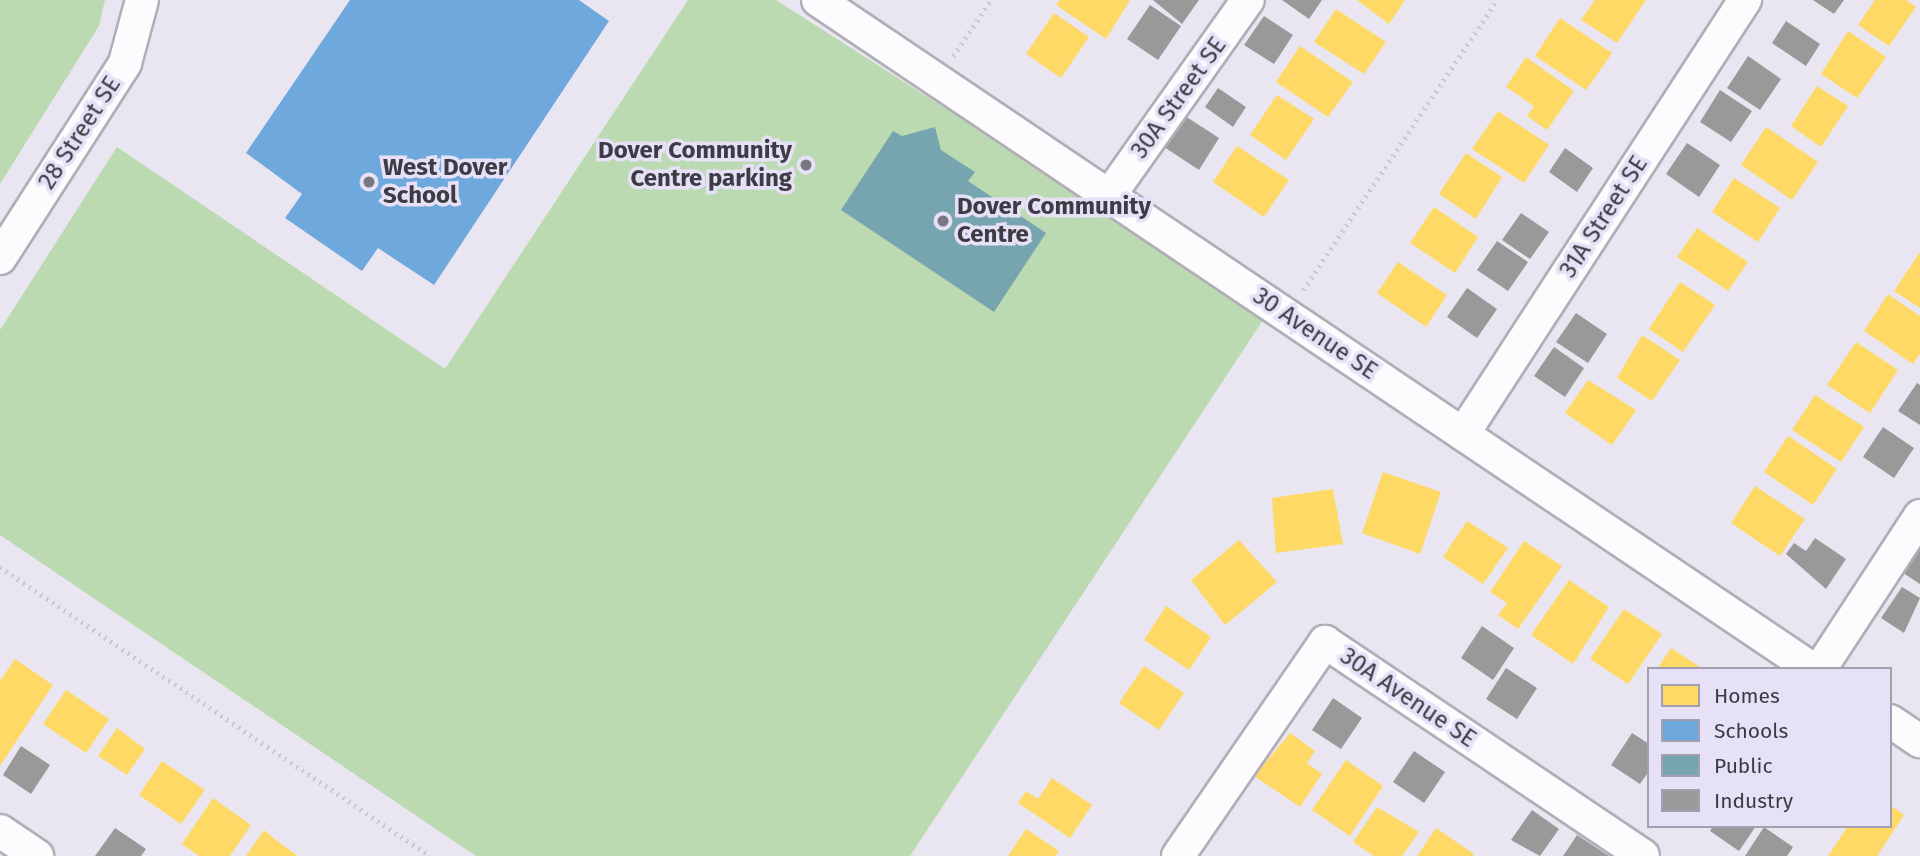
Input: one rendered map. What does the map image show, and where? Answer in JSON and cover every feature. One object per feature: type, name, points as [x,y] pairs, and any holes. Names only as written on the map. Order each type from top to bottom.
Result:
[{"type":"street","name":"28 Street SE","points":[[0,258],[125,63],[142,0]]},
{"type":"street","name":"30 Avenue SE","points":[[818,0],[1809,667]]},
{"type":"street","name":"30A Street SE","points":[[1109,196],[1248,0]]},
{"type":"street","name":"31A Street SE","points":[[1463,434],[1745,0]]},
{"type":"street","points":[[1821,667],[1920,516]]},
{"type":"street","name":"30A Avenue SE","points":[[1178,856],[1325,642],[1643,856]]},
{"type":"street","points":[[1892,722],[1920,741]]},
{"type":"street","points":[[0,831],[37,856]]},
{"type":"path","points":[[937,80],[991,0]]},
{"type":"path","points":[[1286,315],[1497,0]]},
{"type":"path","points":[[0,567],[430,856]]},
{"type":"green space","points":[[0,0],[105,0],[99,26],[0,184]]},
{"type":"green space","points":[[688,0],[776,0],[1267,314],[910,856],[476,856],[0,535],[0,330],[117,147],[445,369]]},
{"type":"building: Homes","points":[[1060,0],[1130,0],[1106,39],[1056,5]]},
{"type":"building: Homes","points":[[1357,0],[1405,0],[1389,24]]},
{"type":"building: Homes","points":[[1595,0],[1646,0],[1617,43],[1581,20]]},
{"type":"building: Homes","points":[[1875,0],[1906,0],[1916,7],[1889,46],[1858,25]]},
{"type":"building: Homes","points":[[1336,9],[1386,42],[1364,74],[1314,42]]},
{"type":"building: Homes","points":[[1054,13],[1089,37],[1061,78],[1026,54]]},
{"type":"building: Homes","points":[[1560,18],[1612,53],[1586,90],[1535,56]]},
{"type":"building: Homes","points":[[1848,31],[1886,57],[1857,98],[1821,74]]},
{"type":"building: Homes","points":[[1300,46],[1353,82],[1328,117],[1276,82]]},
{"type":"building: Homes","points":[[1526,57],[1574,91],[1547,130],[1527,116],[1534,106],[1506,87]]},
{"type":"building: Homes","points":[[1817,86],[1848,106],[1821,147],[1791,126]]},
{"type":"building: Homes","points":[[1277,95],[1314,119],[1286,160],[1250,135]]},
{"type":"building: Homes","points":[[1498,111],[1549,145],[1524,183],[1472,149]]},
{"type":"building: Homes","points":[[1766,127],[1818,162],[1792,200],[1741,165]]},
{"type":"building: Homes","points":[[1237,146],[1289,180],[1264,217],[1213,182]]},
{"type":"building: Homes","points":[[1466,153],[1502,177],[1476,219],[1439,194]]},
{"type":"building: Homes","points":[[1734,178],[1780,208],[1758,242],[1712,212]]},
{"type":"building: Homes","points":[[1434,207],[1478,237],[1455,273],[1410,243]]},
{"type":"building: Homes","points":[[1697,228],[1748,262],[1728,291],[1677,257]]},
{"type":"building: Homes","points":[[1920,252],[1920,308],[1894,291]]},
{"type":"building: Homes","points":[[1398,262],[1447,295],[1426,327],[1377,293]]},
{"type":"building: Homes","points":[[1680,282],[1715,305],[1683,352],[1649,329]]},
{"type":"building: Homes","points":[[1888,294],[1920,316],[1920,353],[1913,364],[1864,331]]},
{"type":"building: Homes","points":[[1642,335],[1680,360],[1652,401],[1617,378]]},
{"type":"building: Homes","points":[[1856,342],[1898,370],[1870,413],[1827,385]]},
{"type":"building: Homes","points":[[1588,380],[1636,410],[1612,445],[1565,413]]},
{"type":"building: Homes","points":[[1815,395],[1864,427],[1841,462],[1792,430]]},
{"type":"building: Homes","points":[[1788,436],[1837,469],[1813,505],[1764,472]]},
{"type":"building: Homes","points":[[1383,472],[1441,492],[1420,554],[1362,533]]},
{"type":"building: Homes","points":[[1755,486],[1805,519],[1780,556],[1731,523]]},
{"type":"building: Homes","points":[[1333,489],[1343,544],[1276,553],[1272,498]]},
{"type":"building: Homes","points":[[1467,521],[1508,548],[1483,584],[1443,557]]},
{"type":"building: Homes","points":[[1239,540],[1277,582],[1225,625],[1191,580]]},
{"type":"building: Homes","points":[[1524,541],[1562,566],[1518,629],[1498,615],[1507,603],[1490,592]]},
{"type":"building: Homes","points":[[1569,580],[1609,607],[1573,664],[1531,635]]},
{"type":"building: Homes","points":[[1166,606],[1211,637],[1189,670],[1144,640]]},
{"type":"building: Homes","points":[[1624,609],[1662,634],[1628,684],[1590,659]]},
{"type":"building: Homes","points":[[1671,648],[1700,667],[1658,667]]},
{"type":"building: Homes","points":[[15,659],[53,685],[0,766],[0,681]]},
{"type":"building: Homes","points":[[1144,666],[1184,693],[1159,730],[1119,703]]},
{"type":"building: Homes","points":[[66,690],[109,719],[86,753],[43,724]]},
{"type":"building: Homes","points":[[117,728],[145,749],[127,775],[98,756]]},
{"type":"building: Homes","points":[[1290,733],[1315,751],[1307,763],[1322,774],[1300,807],[1254,776]]},
{"type":"building: Homes","points":[[1346,760],[1383,786],[1350,836],[1312,810]]},
{"type":"building: Homes","points":[[162,761],[205,790],[181,824],[139,795]]},
{"type":"building: Homes","points":[[1052,778],[1092,805],[1070,838],[1018,803],[1026,791],[1038,799]]},
{"type":"building: Homes","points":[[213,798],[251,825],[230,856],[199,856],[182,844]]},
{"type":"building: Homes","points":[[1892,806],[1904,815],[1877,856],[1828,856],[1847,828],[1892,828]]},
{"type":"building: Homes","points":[[1377,807],[1419,832],[1402,856],[1374,856],[1353,842]]},
{"type":"building: Homes","points":[[1436,828],[1474,854],[1417,856]]},
{"type":"building: Homes","points":[[1026,829],[1059,851],[1055,856],[1008,856]]},
{"type":"building: Homes","points":[[264,830],[277,841],[298,856],[246,856]]},
{"type":"building: Schools","points":[[350,0],[579,0],[609,21],[434,285],[378,248],[362,271],[285,218],[302,194],[246,153]]},
{"type":"building: Public","name":"Dover Community Centre","points":[[935,127],[941,150],[975,172],[968,181],[1046,233],[994,312],[841,210],[893,131],[902,136]]},
{"type":"building: Industry","points":[[1153,0],[1199,0],[1182,24]]},
{"type":"building: Industry","points":[[1282,0],[1322,0],[1309,19]]},
{"type":"building: Industry","points":[[1813,0],[1844,0],[1834,14]]},
{"type":"building: Industry","points":[[1150,5],[1181,26],[1158,60],[1127,39]]},
{"type":"building: Industry","points":[[1264,16],[1293,35],[1274,64],[1244,45]]},
{"type":"building: Industry","points":[[1786,21],[1820,44],[1806,66],[1772,43]]},
{"type":"building: Industry","points":[[1748,56],[1781,79],[1760,110],[1727,88]]},
{"type":"building: Industry","points":[[1218,88],[1246,107],[1233,127],[1205,107]]},
{"type":"building: Industry","points":[[1720,90],[1752,111],[1731,142],[1700,122]]},
{"type":"building: Industry","points":[[1185,116],[1219,138],[1199,170],[1164,147]]},
{"type":"building: Industry","points":[[1687,143],[1720,165],[1699,197],[1666,174]]},
{"type":"building: Industry","points":[[1565,148],[1593,168],[1577,192],[1549,172]]},
{"type":"building: Industry","points":[[1521,213],[1549,232],[1530,259],[1502,240]]},
{"type":"building: Industry","points":[[1497,241],[1528,262],[1508,291],[1477,270]]},
{"type":"building: Industry","points":[[1467,288],[1497,309],[1477,338],[1447,317]]},
{"type":"building: Industry","points":[[1576,313],[1607,334],[1588,363],[1556,342]]},
{"type":"building: Industry","points":[[1554,347],[1584,368],[1565,397],[1534,376]]},
{"type":"building: Industry","points":[[1917,383],[1920,385],[1920,425],[1898,411]]},
{"type":"building: Industry","points":[[1883,427],[1914,448],[1894,478],[1863,457]]},
{"type":"building: Industry","points":[[1815,538],[1846,559],[1826,589],[1786,554],[1794,543],[1806,551]]},
{"type":"building: Industry","points":[[1920,541],[1920,584],[1900,571]]},
{"type":"building: Industry","points":[[1902,587],[1920,598],[1904,633],[1881,618]]},
{"type":"building: Industry","points":[[1482,626],[1514,648],[1493,680],[1461,658]]},
{"type":"building: Industry","points":[[1506,668],[1537,688],[1517,719],[1486,699]]},
{"type":"building: Industry","points":[[1333,698],[1362,718],[1341,749],[1312,730]]},
{"type":"building: Industry","points":[[1632,733],[1647,743],[1647,774],[1640,784],[1611,765]]},
{"type":"building: Industry","points":[[21,746],[50,765],[31,794],[3,775]]},
{"type":"building: Industry","points":[[1414,751],[1445,772],[1424,803],[1393,782]]},
{"type":"building: Industry","points":[[1532,810],[1559,829],[1540,856],[1511,840]]},
{"type":"building: Industry","points":[[115,828],[146,849],[141,856],[95,856]]},
{"type":"building: Industry","points":[[1712,828],[1755,828],[1739,851],[1710,831]]},
{"type":"building: Industry","points":[[1763,828],[1793,847],[1787,856],[1745,856]]},
{"type":"building: Industry","points":[[1577,835],[1609,856],[1563,856]]},
{"type":"place","name":"Dover Community Centre parking","points":[[806,165]]},
{"type":"place","name":"West Dover School","points":[[369,182]]},
{"type":"place","name":"Dover Community Centre","points":[[943,221]]}]
